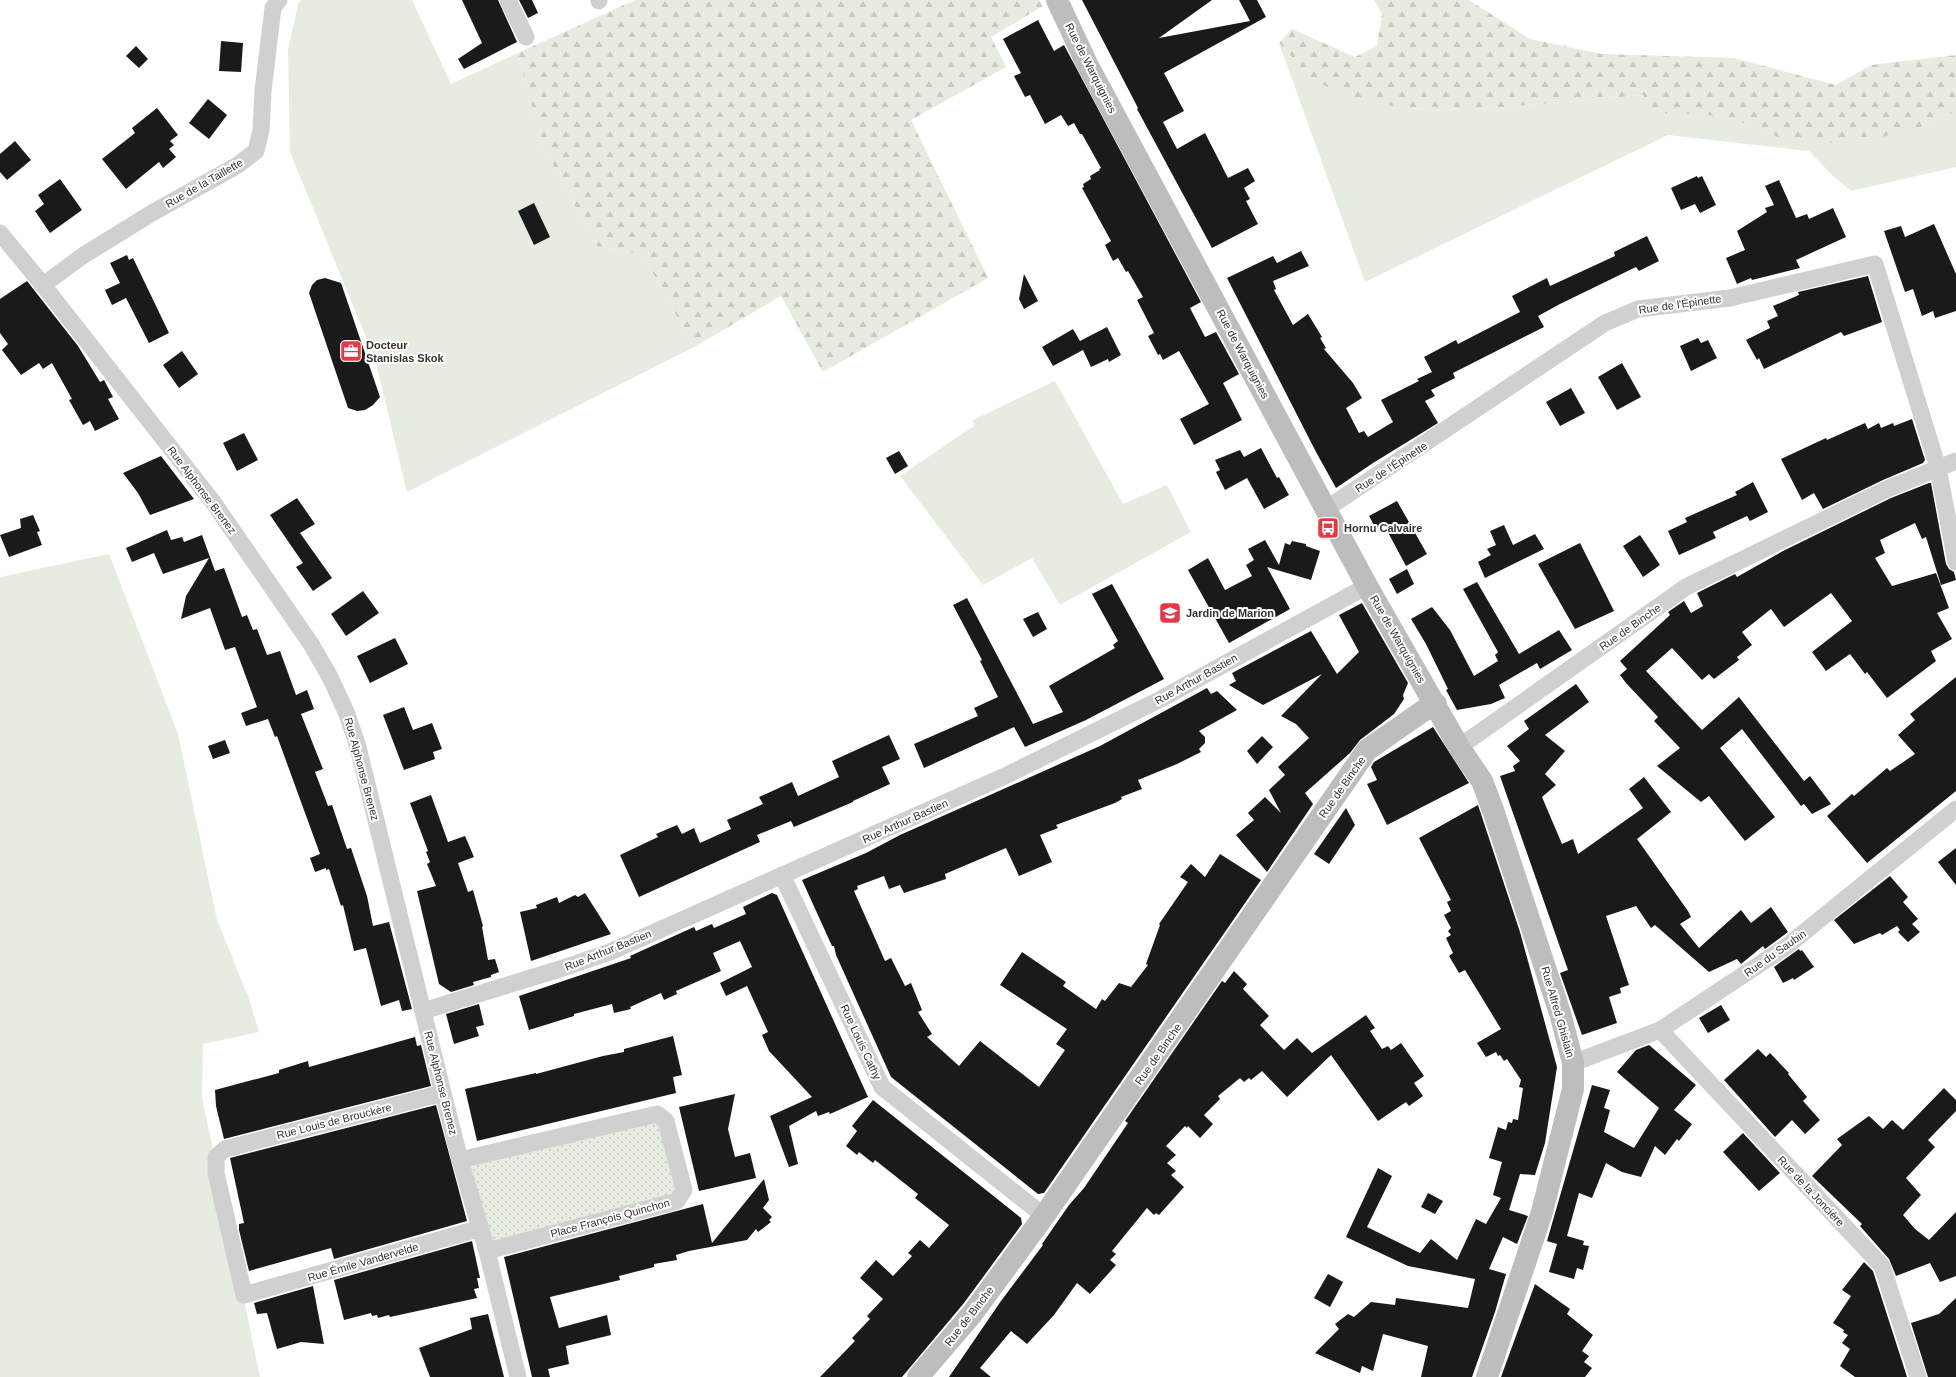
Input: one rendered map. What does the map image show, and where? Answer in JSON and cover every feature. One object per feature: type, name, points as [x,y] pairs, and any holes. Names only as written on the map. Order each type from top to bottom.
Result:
[{"type":"street","name":"Rue de la Taillette","points":[[43,285],[84,255],[152,213],[238,165],[256,151],[261,130],[263,91],[273,8],[279,0]]},
{"type":"street","points":[[508,0],[526,37]]},
{"type":"street","name":"Rue de Warquignies","points":[[1057,0],[1087,64],[1367,586],[1436,704]]},
{"type":"street","name":"Rue Alphonse Brenez","points":[[0,233],[43,285],[213,502],[311,644],[330,677],[358,747],[443,1094],[460,1160],[481,1228],[518,1377]]},
{"type":"street","name":"Rue de l'Épinette","points":[[1326,509],[1605,323],[1638,309],[1730,298],[1875,264],[1938,468]]},
{"type":"street","name":"Rue de Binche","points":[[1459,747],[1686,588],[1859,503],[1956,461]]},
{"type":"street","points":[[1938,468],[1956,562]]},
{"type":"street","name":"Rue Arthur Bastien","points":[[423,1011],[560,970],[610,952],[1012,773],[1159,700],[1367,586]]},
{"type":"street","points":[[1436,704],[1459,747]]},
{"type":"street","name":"Rue de Binche","points":[[918,1377],[972,1314],[1044,1216],[1367,750],[1423,711],[1436,704]]},
{"type":"street","name":"Rue Alfred Ghislain","points":[[1459,747],[1482,781],[1493,810],[1560,1012],[1573,1063],[1573,1089],[1542,1212],[1487,1377]]},
{"type":"street","name":"Rue du Saubin","points":[[1573,1063],[1660,1030],[1787,946],[1956,809]]},
{"type":"street","name":"Rue Louis Cathy","points":[[782,875],[882,1087],[1044,1216]]},
{"type":"street","name":"Rue de la Joncière","points":[[1660,1030],[1882,1266],[1918,1377]]},
{"type":"street","name":"Rue Louis de Brouckère","points":[[244,1296],[216,1173],[216,1157],[225,1149],[443,1094]]},
{"type":"street","name":"Place François Quinchon","points":[[460,1160],[657,1114],[666,1121],[684,1190],[677,1201],[487,1251]]},
{"type":"street","name":"Rue Émile Vandervelde","points":[[244,1296],[481,1228]]},
{"type":"green space","points":[[301,0],[412,0],[451,84],[518,53],[541,144],[597,246],[643,255],[694,347],[407,492],[375,359],[290,152],[288,50],[298,4]]},
{"type":"green space","points":[[635,0],[1039,0],[1043,6],[991,37],[1006,67],[911,120],[988,278],[823,372],[781,296],[694,347],[643,255],[597,246],[541,144],[518,53]]},
{"type":"green space","points":[[1374,0],[1469,0],[1530,39],[1602,54],[1734,58],[1836,85],[1871,65],[1956,55],[1956,111],[1921,127],[1878,138],[1827,143],[1785,140],[1733,119],[1699,114],[1656,113],[1643,95],[1471,110],[1400,108],[1349,96],[1314,81],[1279,43],[1292,29],[1355,57],[1377,46],[1382,14]]},
{"type":"green space","points":[[1279,43],[1314,81],[1400,108],[1471,110],[1644,95],[1699,114],[1733,119],[1785,140],[1921,127],[1956,111],[1956,167],[1851,191],[1832,175],[1809,151],[1668,135],[1365,282]]},
{"type":"green space","points":[[1055,381],[1123,504],[1167,485],[1191,532],[1060,605],[1032,558],[983,585],[900,476],[974,426],[973,420]]},
{"type":"green space","points":[[109,554],[178,734],[217,920],[249,999],[259,1032],[203,1044],[202,1097],[260,1377],[0,1377],[0,577]]},
{"type":"green space","points":[[666,1121],[677,1201],[487,1251],[460,1160]]},
{"type":"building","points":[[462,0],[498,0],[517,42],[464,69],[458,59],[482,43]]},
{"type":"building","points":[[519,0],[532,0],[538,13],[528,18]]},
{"type":"building","points":[[1082,0],[1212,0],[1159,38],[1250,21],[1239,0],[1257,0],[1266,17],[1164,73],[1184,111],[1163,122],[1177,149],[1205,133],[1228,178],[1248,168],[1255,181],[1244,188],[1250,199],[1246,201],[1258,224],[1212,248],[1137,109],[1138,108]]},
{"type":"building","points":[[1038,20],[1054,51],[1064,45],[1201,302],[1190,308],[1205,337],[1216,332],[1239,374],[1223,383],[1242,420],[1194,445],[1180,419],[1209,404],[1179,351],[1163,360],[1160,354],[1158,355],[1148,336],[1154,333],[1137,300],[1143,297],[1128,271],[1126,272],[1118,258],[1113,261],[1105,245],[1111,241],[1082,188],[1084,187],[1083,184],[1091,179],[1090,176],[1101,168],[1082,134],[1080,134],[1074,123],[1068,126],[1061,115],[1045,124],[1030,95],[1025,97],[1014,76],[1021,73],[1003,39]]},
{"type":"building","points":[[221,41],[243,43],[241,72],[219,71]]},
{"type":"building","points":[[136,46],[148,59],[139,68],[126,56]]},
{"type":"building","points":[[208,99],[227,115],[209,139],[189,123]]},
{"type":"building","points":[[157,108],[178,135],[170,141],[174,145],[169,149],[176,157],[163,168],[159,162],[126,189],[102,159],[135,133],[132,128]]},
{"type":"building","points":[[15,141],[31,160],[7,180],[0,172],[0,154]]},
{"type":"building","points":[[1697,176],[1698,178],[1702,176],[1716,205],[1700,213],[1695,204],[1681,210],[1671,188]]},
{"type":"building","points":[[60,179],[82,210],[50,233],[35,211],[44,204],[38,195]]},
{"type":"building","points":[[1779,180],[1796,218],[1807,214],[1809,219],[1833,208],[1846,237],[1796,260],[1800,268],[1752,280],[1751,278],[1737,284],[1726,258],[1745,250],[1737,231],[1767,212],[1765,208],[1774,205],[1765,186]]},
{"type":"building","points":[[534,203],[550,237],[534,245],[518,211]]},
{"type":"building","points":[[1934,224],[1956,274],[1956,311],[1935,318],[1933,311],[1922,316],[1913,289],[1905,292],[1884,231],[1901,226],[1905,237]]},
{"type":"building","points":[[1647,236],[1659,261],[1639,271],[1636,267],[1560,304],[1538,316],[1544,327],[1453,373],[1455,378],[1431,390],[1435,396],[1425,401],[1438,423],[1336,488],[1227,278],[1273,256],[1277,263],[1301,251],[1309,266],[1273,281],[1276,289],[1274,290],[1293,325],[1308,314],[1322,337],[1320,338],[1326,348],[1324,349],[1353,383],[1362,398],[1346,408],[1359,433],[1364,431],[1368,437],[1393,422],[1381,400],[1419,381],[1417,379],[1432,372],[1424,357],[1456,340],[1458,344],[1520,312],[1512,296],[1547,278],[1550,286],[1615,256],[1614,252]]},
{"type":"building","points":[[127,255],[129,260],[133,258],[169,333],[149,343],[126,298],[112,305],[105,290],[120,283],[110,263]]},
{"type":"building","points":[[1024,274],[1038,301],[1024,309],[1019,299]]},
{"type":"building","points":[[1868,276],[1882,322],[1844,336],[1841,332],[1764,369],[1759,358],[1757,360],[1746,340],[1770,328],[1767,321],[1778,316],[1773,306],[1799,295],[1798,292]]},
{"type":"building","points":[[325,278],[341,283],[380,397],[373,405],[365,410],[357,411],[348,408],[309,293],[312,285],[317,280]]},
{"type":"building","points":[[27,281],[78,346],[100,382],[104,380],[113,397],[108,399],[119,419],[95,431],[90,421],[83,425],[69,400],[72,399],[52,363],[43,369],[39,363],[21,375],[2,350],[8,344],[0,333],[0,299]]},
{"type":"building","points":[[1107,327],[1121,355],[1109,362],[1108,359],[1091,367],[1083,350],[1053,366],[1042,347],[1073,329],[1080,341]]},
{"type":"building","points":[[1698,338],[1701,343],[1708,340],[1717,358],[1691,371],[1680,346]]},
{"type":"building","points":[[182,351],[198,374],[179,388],[163,365]]},
{"type":"building","points":[[1622,363],[1641,397],[1617,410],[1598,377]]},
{"type":"building","points":[[1571,388],[1585,413],[1560,426],[1546,402]]},
{"type":"building","points":[[1912,419],[1925,460],[1923,463],[1883,480],[1823,509],[1814,493],[1802,500],[1781,459],[1826,438],[1827,440],[1865,423],[1868,429],[1879,423],[1881,428],[1893,423],[1894,426]]},
{"type":"building","points":[[244,433],[258,460],[237,471],[223,443]]},
{"type":"building","points":[[1261,448],[1277,478],[1279,477],[1289,495],[1264,509],[1247,478],[1225,490],[1216,472],[1220,470],[1215,460],[1240,450],[1244,457]]},
{"type":"building","points":[[899,451],[908,466],[895,474],[886,458]]},
{"type":"building","points":[[161,456],[194,499],[150,515],[138,493],[123,473]]},
{"type":"building","points":[[1753,482],[1768,512],[1750,521],[1747,516],[1713,532],[1716,538],[1679,555],[1668,531],[1687,522],[1685,518],[1737,495],[1735,492]]},
{"type":"building","points":[[1931,483],[1946,564],[1949,569],[1954,572],[1956,580],[1941,585],[1926,537],[1922,539],[1915,523],[1880,540],[1885,553],[1875,558],[1892,586],[1936,573],[1949,608],[1937,613],[1952,639],[1931,651],[1936,661],[1887,698],[1867,672],[1865,674],[1850,654],[1826,671],[1812,652],[1852,621],[1831,593],[1784,627],[1771,609],[1742,632],[1752,645],[1737,657],[1739,660],[1714,679],[1709,674],[1702,680],[1672,648],[1646,671],[1702,730],[1739,697],[1804,781],[1810,776],[1831,804],[1812,814],[1804,804],[1801,806],[1742,729],[1720,748],[1775,817],[1745,841],[1709,796],[1701,802],[1657,766],[1680,748],[1654,721],[1658,717],[1620,675],[1627,669],[1620,661],[1670,615],[1668,612],[1684,601],[1691,613],[1703,606],[1697,593],[1735,574],[1737,577],[1783,551],[1891,498]]},
{"type":"building","points":[[297,498],[315,524],[300,533],[332,578],[313,591],[296,567],[303,563],[270,515]]},
{"type":"building","points":[[1397,501],[1427,554],[1406,566],[1384,525],[1376,529],[1369,516]]},
{"type":"building","points":[[33,515],[40,531],[37,532],[42,545],[9,557],[0,535],[21,528],[20,519]]},
{"type":"building","points":[[1504,525],[1513,545],[1535,534],[1544,549],[1485,578],[1478,562],[1491,555],[1487,549],[1496,545],[1490,531]]},
{"type":"building","points":[[167,530],[171,540],[182,537],[184,542],[202,535],[215,571],[224,568],[242,617],[247,615],[253,630],[257,629],[267,655],[280,651],[296,695],[307,690],[314,709],[301,714],[323,769],[315,772],[328,806],[332,805],[347,849],[351,848],[367,896],[373,926],[389,922],[412,1009],[402,1011],[399,1000],[381,1006],[366,948],[354,951],[343,905],[341,906],[329,869],[326,870],[326,868],[315,872],[310,858],[320,854],[277,736],[275,737],[268,719],[246,726],[241,713],[257,707],[235,647],[225,650],[210,608],[181,619],[186,596],[209,558],[163,574],[154,553],[132,562],[126,548]]},
{"type":"building","points":[[1640,535],[1660,565],[1643,577],[1623,546]]},
{"type":"building","points":[[1265,540],[1279,565],[1285,543],[1290,545],[1292,541],[1306,544],[1306,546],[1320,551],[1311,580],[1267,567],[1290,609],[1229,643],[1188,570],[1208,558],[1225,590],[1252,576],[1246,565],[1254,560],[1248,549]]},
{"type":"building","points":[[1580,543],[1614,611],[1575,629],[1538,564]]},
{"type":"building","points":[[1407,569],[1414,584],[1397,594],[1389,579]]},
{"type":"building","points":[[1477,582],[1519,654],[1559,630],[1572,650],[1540,669],[1537,663],[1499,685],[1505,698],[1491,704],[1457,710],[1446,690],[1448,689],[1426,644],[1411,619],[1432,607],[1450,630],[1474,676],[1498,661],[1495,655],[1498,652],[1463,589]]},
{"type":"building","points":[[1112,584],[1164,679],[1086,720],[1025,747],[1014,727],[924,768],[914,744],[978,716],[974,708],[998,697],[980,661],[982,660],[953,605],[967,598],[1033,724],[1063,712],[1049,686],[1115,648],[1113,645],[1118,641],[1092,594]]},
{"type":"building","points":[[363,591],[379,613],[346,636],[331,614]]},
{"type":"building","points":[[1362,603],[1408,683],[1403,695],[1404,699],[1394,714],[1360,740],[1350,753],[1305,793],[1313,804],[1267,872],[1236,835],[1254,820],[1248,813],[1265,797],[1281,813],[1269,790],[1285,775],[1278,767],[1309,738],[1296,724],[1281,716],[1322,674],[1263,705],[1229,685],[1236,681],[1232,673],[1311,631],[1337,674],[1359,652],[1339,615]]},
{"type":"building","points":[[1038,612],[1047,629],[1033,637],[1023,619]]},
{"type":"building","points":[[395,638],[408,664],[370,683],[357,656]]},
{"type":"building","points":[[1956,677],[1956,791],[1867,863],[1827,816],[1852,794],[1854,796],[1887,768],[1890,771],[1915,754],[1898,735],[1915,720],[1910,714]]},
{"type":"building","points":[[1576,684],[1589,702],[1545,735],[1565,751],[1545,774],[1556,785],[1542,797],[1562,844],[1573,839],[1578,854],[1643,808],[1629,789],[1644,777],[1671,812],[1637,839],[1688,911],[1691,917],[1680,924],[1699,948],[1741,910],[1751,923],[1771,907],[1788,932],[1765,949],[1763,946],[1741,964],[1737,959],[1709,972],[1655,925],[1651,928],[1636,906],[1606,916],[1629,985],[1620,988],[1621,993],[1609,997],[1617,1023],[1582,1035],[1560,973],[1568,970],[1500,776],[1515,771],[1513,766],[1520,761],[1507,746],[1529,729],[1524,721]]},
{"type":"building","points":[[1207,688],[1211,694],[1217,691],[1237,710],[1199,731],[1205,737],[1205,743],[1199,749],[1201,752],[1177,764],[1138,780],[1142,789],[1121,797],[1122,799],[1115,803],[1056,825],[1058,828],[1040,835],[1052,862],[1019,876],[1006,848],[945,874],[946,879],[904,893],[900,885],[889,889],[884,876],[857,886],[858,889],[854,891],[885,961],[891,958],[905,986],[911,983],[922,1010],[918,1012],[932,1034],[927,1037],[959,1066],[980,1041],[1039,1087],[1065,1050],[1056,1044],[1067,1029],[1000,985],[1022,952],[1066,982],[1063,986],[1096,1009],[1102,999],[1105,1001],[1119,983],[1131,987],[1148,965],[1146,964],[1160,925],[1159,924],[1188,882],[1180,877],[1191,864],[1205,877],[1220,854],[1261,880],[1044,1193],[1038,1194],[891,1077],[836,955],[834,946],[832,946],[802,880],[866,853],[900,835],[1100,746]]},
{"type":"building","points":[[404,707],[413,730],[432,723],[442,749],[433,752],[435,759],[404,770],[383,715]]},
{"type":"building","points":[[1433,727],[1469,783],[1387,825],[1367,784],[1377,780],[1371,767],[1374,762]]},
{"type":"building","points":[[889,735],[900,759],[882,767],[890,784],[853,802],[794,827],[791,821],[757,835],[760,842],[639,897],[620,855],[658,837],[656,834],[677,825],[682,834],[694,828],[700,843],[731,829],[727,820],[763,804],[759,797],[792,782],[798,796],[839,777],[832,761]]},
{"type":"building","points":[[1262,736],[1273,747],[1257,764],[1247,751]]},
{"type":"building","points":[[225,740],[230,753],[213,759],[208,746]]},
{"type":"building","points":[[431,795],[448,842],[465,836],[474,857],[458,863],[468,892],[473,890],[483,926],[488,960],[495,959],[499,972],[491,975],[491,977],[473,982],[474,985],[451,992],[439,984],[417,891],[436,886],[427,864],[430,862],[426,852],[428,851],[410,803]]},
{"type":"building","points":[[1478,805],[1520,932],[1557,1067],[1545,1143],[1535,1175],[1520,1174],[1509,1210],[1528,1216],[1517,1244],[1503,1237],[1489,1269],[1506,1274],[1495,1312],[1472,1377],[1421,1377],[1428,1346],[1383,1334],[1373,1371],[1362,1366],[1360,1373],[1315,1353],[1339,1329],[1335,1324],[1348,1314],[1354,1317],[1371,1302],[1395,1305],[1396,1298],[1468,1308],[1475,1279],[1408,1266],[1346,1237],[1378,1168],[1392,1176],[1367,1227],[1420,1253],[1431,1239],[1457,1260],[1476,1219],[1486,1224],[1501,1198],[1493,1195],[1502,1162],[1489,1158],[1498,1127],[1506,1130],[1508,1122],[1512,1123],[1513,1119],[1518,1120],[1523,1088],[1519,1087],[1521,1080],[1507,1059],[1504,1061],[1496,1052],[1486,1057],[1477,1043],[1501,1029],[1465,970],[1459,973],[1449,956],[1453,953],[1446,938],[1451,935],[1448,931],[1451,928],[1444,915],[1451,911],[1447,902],[1451,900],[1419,838]]},
{"type":"building","points":[[1346,808],[1355,825],[1329,864],[1314,854]]},
{"type":"building","points":[[1956,848],[1956,885],[1938,862]]},
{"type":"building","points":[[1890,876],[1908,897],[1903,902],[1918,919],[1912,924],[1920,932],[1908,942],[1898,932],[1900,930],[1897,926],[1882,935],[1880,933],[1854,944],[1834,920]]},
{"type":"building","points":[[585,893],[611,934],[531,961],[520,912],[537,908],[536,905],[557,897],[559,903],[575,895],[578,897]]},
{"type":"building","points":[[772,893],[777,895],[868,1097],[830,1114],[829,1112],[818,1116],[816,1111],[789,1126],[798,1164],[789,1167],[770,1116],[812,1097],[769,1051],[762,1035],[768,1032],[747,986],[726,996],[720,983],[752,967],[740,941],[713,953],[721,971],[676,991],[677,994],[664,1000],[661,993],[630,1007],[631,1009],[614,1013],[612,1004],[574,1014],[574,1016],[529,1030],[519,996],[631,958],[630,956],[694,927],[696,931],[712,924],[714,928],[746,914],[743,907]]},
{"type":"building","points":[[1799,949],[1800,951],[1802,950],[1814,967],[1794,980],[1793,978],[1783,983],[1774,967]]},
{"type":"building","points":[[1234,971],[1247,984],[1243,989],[1269,1016],[1260,1025],[1284,1050],[1297,1038],[1312,1053],[1366,1015],[1375,1028],[1370,1031],[1382,1049],[1388,1046],[1391,1050],[1401,1043],[1424,1076],[1414,1083],[1423,1096],[1409,1106],[1406,1102],[1378,1121],[1331,1055],[1287,1097],[1262,1071],[1251,1080],[1249,1078],[1244,1082],[1240,1078],[1218,1096],[1220,1099],[1204,1115],[1213,1124],[1200,1138],[1188,1126],[1187,1128],[1185,1126],[1166,1146],[1176,1155],[1167,1163],[1176,1171],[1171,1175],[1184,1187],[1159,1215],[1156,1213],[1154,1215],[1147,1208],[1112,1251],[1116,1254],[1110,1260],[1116,1265],[1090,1294],[1077,1283],[1054,1315],[1027,1344],[1011,1331],[980,1368],[991,1377],[949,1377],[1001,1301],[1043,1245],[1042,1244],[1069,1205],[1084,1188],[1128,1123],[1125,1121],[1222,981],[1225,983]]},
{"type":"building","points":[[479,1004],[484,1025],[476,1027],[479,1036],[454,1044],[446,1014]]},
{"type":"building","points":[[1721,1005],[1730,1020],[1708,1033],[1699,1018]]},
{"type":"building","points":[[673,1036],[682,1075],[673,1077],[676,1093],[477,1141],[465,1089],[536,1074],[603,1056],[624,1052],[624,1049]]},
{"type":"building","points":[[415,1037],[417,1046],[421,1045],[431,1086],[224,1139],[216,1106],[215,1090],[279,1073],[279,1070],[308,1061],[309,1067]]},
{"type":"building","points":[[1649,1045],[1696,1085],[1674,1110],[1692,1124],[1679,1141],[1677,1139],[1665,1155],[1655,1146],[1641,1177],[1622,1172],[1606,1163],[1592,1198],[1579,1193],[1567,1236],[1584,1241],[1583,1245],[1589,1246],[1583,1270],[1577,1268],[1574,1279],[1549,1272],[1557,1244],[1547,1241],[1592,1085],[1610,1090],[1604,1108],[1610,1110],[1604,1132],[1634,1148],[1659,1108],[1617,1072],[1636,1050]]},
{"type":"building","points":[[1758,1049],[1766,1057],[1770,1053],[1789,1073],[1788,1074],[1807,1097],[1803,1101],[1820,1120],[1805,1134],[1792,1120],[1775,1137],[1724,1080]]},
{"type":"building","points":[[1944,1088],[1956,1100],[1956,1111],[1928,1140],[1935,1147],[1906,1178],[1921,1195],[1903,1215],[1915,1229],[1929,1240],[1956,1212],[1956,1276],[1940,1282],[1930,1263],[1896,1276],[1889,1259],[1860,1226],[1862,1224],[1812,1176],[1842,1145],[1837,1139],[1869,1116],[1883,1129],[1892,1120],[1903,1130]]},
{"type":"building","points":[[735,1094],[728,1129],[735,1157],[750,1153],[756,1178],[699,1191],[679,1107]]},
{"type":"building","points":[[873,1100],[1021,1218],[1022,1224],[964,1303],[902,1377],[820,1377],[855,1341],[852,1338],[870,1319],[867,1316],[883,1299],[860,1278],[876,1260],[893,1276],[912,1256],[908,1253],[920,1240],[929,1248],[949,1225],[915,1198],[918,1194],[875,1160],[873,1163],[859,1152],[857,1155],[846,1146],[857,1131],[852,1126]]},
{"type":"building","points":[[436,1105],[467,1221],[334,1259],[331,1248],[249,1271],[239,1230],[239,1224],[244,1223],[230,1158]]},
{"type":"building","points":[[1743,1133],[1780,1173],[1759,1191],[1723,1152]]},
{"type":"building","points":[[764,1179],[769,1200],[763,1208],[772,1217],[769,1220],[771,1222],[758,1232],[756,1229],[747,1240],[689,1251],[676,1255],[677,1260],[654,1264],[654,1267],[619,1276],[620,1280],[550,1297],[559,1328],[607,1315],[611,1335],[566,1346],[569,1364],[548,1369],[550,1377],[532,1377],[504,1257],[703,1204],[712,1243]]},
{"type":"building","points":[[1428,1193],[1443,1201],[1435,1214],[1421,1207]]},
{"type":"building","points":[[472,1241],[480,1278],[477,1278],[479,1288],[474,1289],[477,1298],[390,1317],[389,1315],[378,1318],[377,1315],[372,1316],[371,1313],[344,1320],[334,1280]]},
{"type":"building","points":[[1864,1262],[1873,1271],[1907,1377],[1855,1377],[1840,1366],[1850,1349],[1842,1343],[1848,1335],[1843,1332],[1844,1330],[1833,1323],[1851,1296],[1842,1290]]},
{"type":"building","points":[[1328,1274],[1343,1282],[1330,1307],[1314,1298]]},
{"type":"building","points":[[1535,1284],[1570,1309],[1567,1314],[1593,1335],[1582,1351],[1589,1356],[1584,1362],[1592,1368],[1585,1377],[1501,1377]]},
{"type":"building","points":[[313,1286],[324,1344],[301,1342],[277,1349],[267,1313],[257,1314],[254,1303]]},
{"type":"building","points":[[1956,1298],[1956,1377],[1928,1377],[1911,1323],[1939,1314]]},
{"type":"building","points":[[488,1314],[504,1377],[430,1377],[419,1348],[472,1329],[470,1318]]},
{"type":"place","name":"Docteur Stanislas Skok","points":[[351,351]]},
{"type":"place","name":"Hornu Calvaire","points":[[1328,528]]},
{"type":"place","name":"Jardin de Marion","points":[[1170,613]]}]
